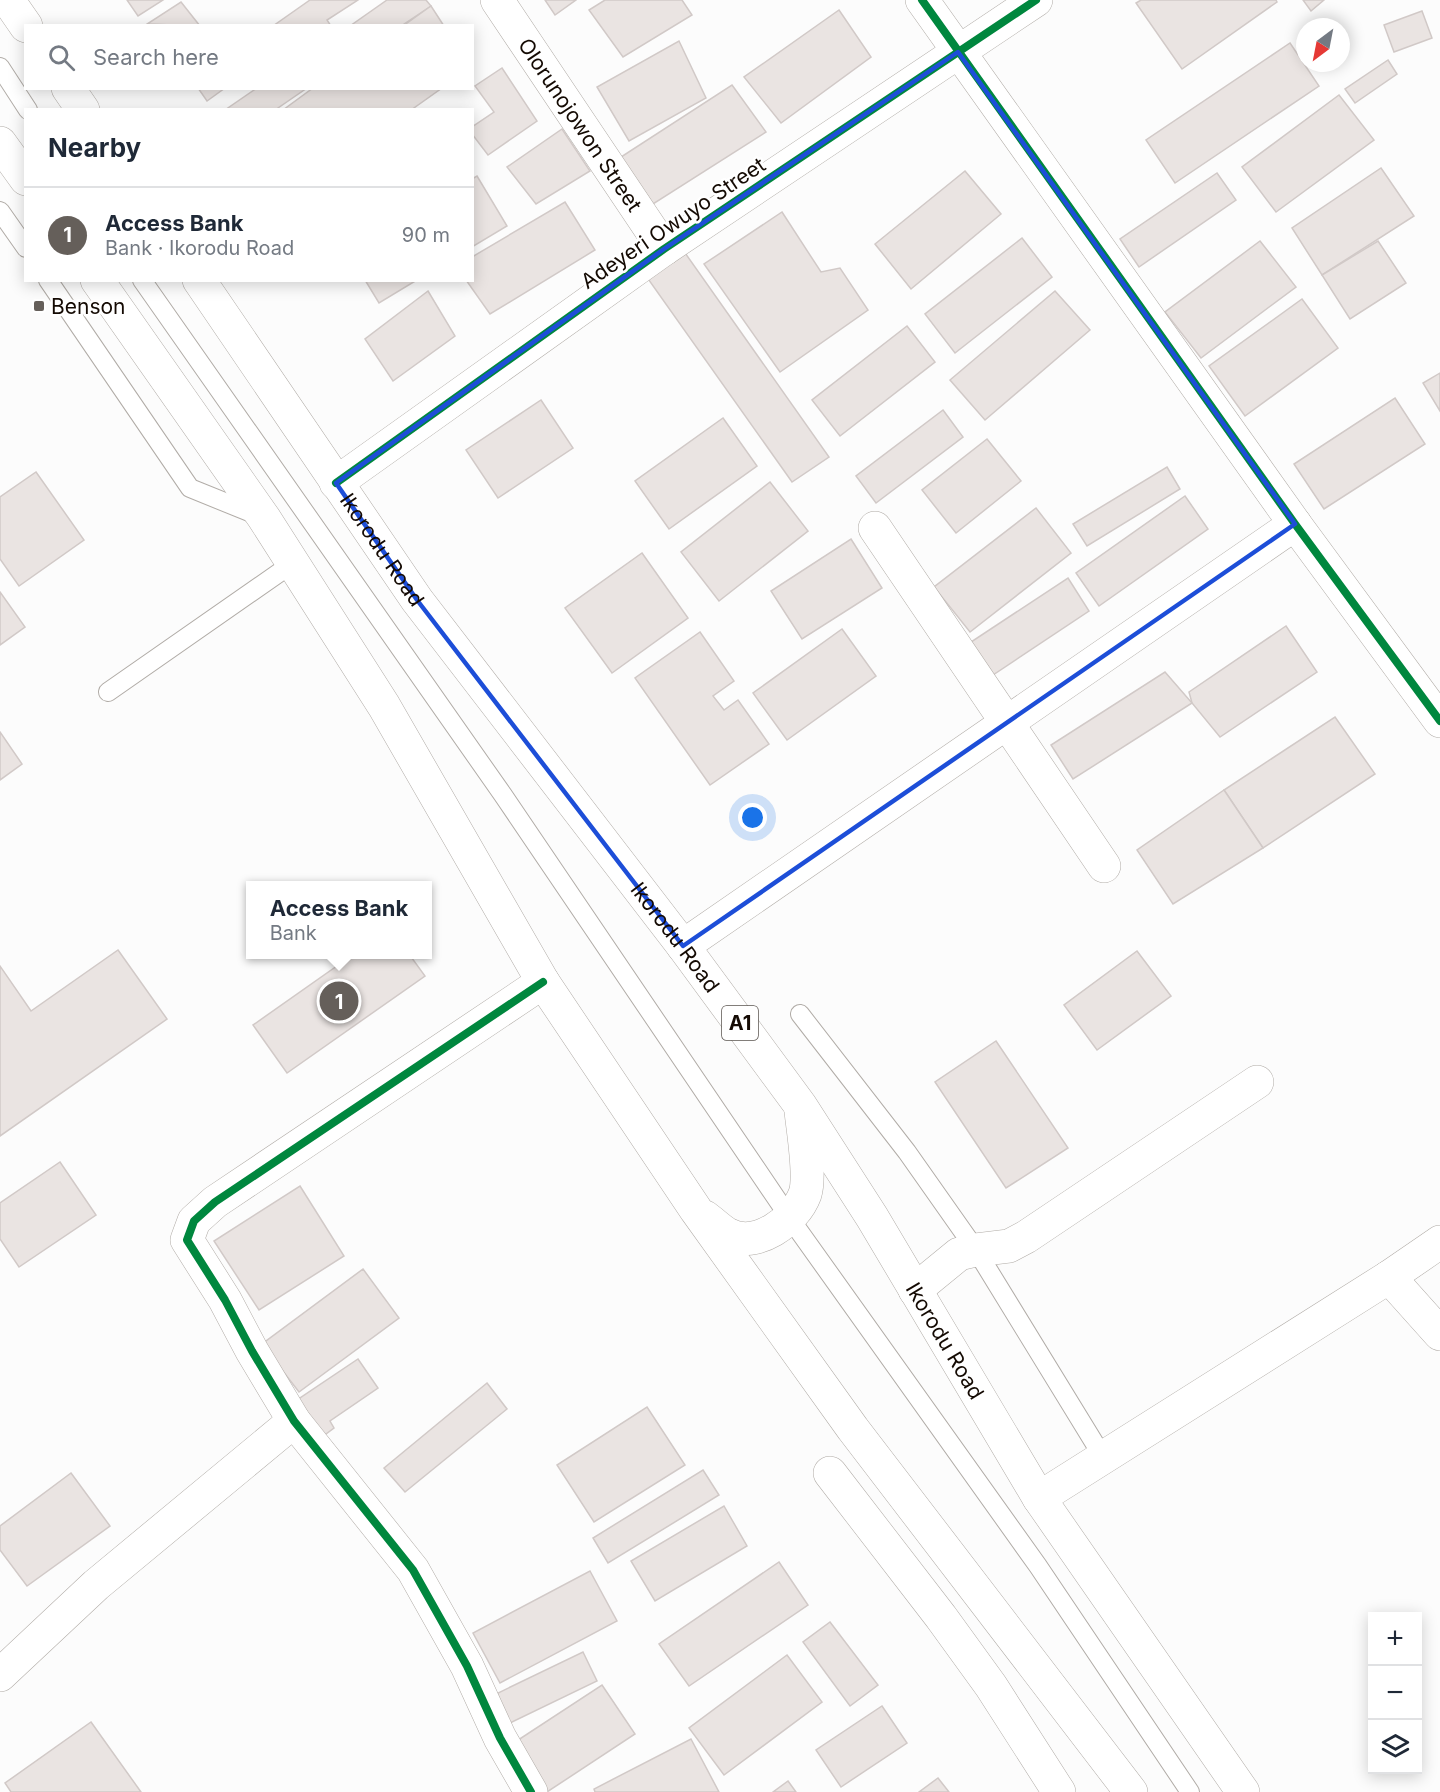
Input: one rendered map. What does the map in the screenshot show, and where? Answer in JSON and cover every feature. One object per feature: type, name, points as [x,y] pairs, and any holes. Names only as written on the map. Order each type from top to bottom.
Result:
[{"type":"main road","points":[[8,0],[25,24]]},
{"type":"main road","name":"Olorunojowon Street","points":[[497,0],[664,249]]},
{"type":"main road","points":[[922,0],[1295,524],[1440,721]]},
{"type":"main road","name":"Adeyeri Owuyo Street","points":[[336,483],[664,249],[1036,0]]},
{"type":"main road","points":[[69,90],[82,108]]},
{"type":"main road","points":[[0,143],[24,176]]},
{"type":"main road","points":[[98,282],[293,563],[384,706],[543,982],[696,1210],[853,1429],[1127,1791]]},
{"type":"main road","name":"Ikorodu Road","points":[[200,282],[417,600],[683,946],[800,1105],[872,1216],[1039,1498],[1243,1792]]},
{"type":"main road","points":[[683,946],[1006,721],[1295,524]]},
{"type":"main road","points":[[875,528],[1104,866]]},
{"type":"main road","points":[[531,1792],[500,1738],[467,1666],[413,1570],[294,1421],[252,1351],[225,1300],[187,1240],[194,1221],[215,1202],[543,982]]},
{"type":"main road","points":[[915,1290],[959,1254],[1009,1246],[1026,1237],[1257,1082]]},
{"type":"main road","points":[[696,1210],[729,1235],[753,1239],[778,1227],[796,1211],[806,1193],[807,1170],[800,1105]]},
{"type":"main road","points":[[1039,1498],[1389,1277],[1440,1242]]},
{"type":"main road","points":[[1389,1277],[1440,1334]]},
{"type":"main road","points":[[0,1675],[96,1585],[294,1421]]},
{"type":"main road","points":[[830,1473],[991,1686],[1059,1792]]},
{"type":"lane","points":[[0,67],[27,108]]},
{"type":"lane","points":[[0,211],[24,245]]},
{"type":"lane","points":[[49,282],[190,488],[264,518]]},
{"type":"lane","points":[[143,282],[503,795],[789,1217],[1038,1566],[1190,1792]]},
{"type":"lane","points":[[108,692],[293,563]]},
{"type":"lane","points":[[800,1014],[907,1152],[976,1250],[1103,1457]]},
{"type":"highlighted area","points":[[958,52],[1295,524],[683,946],[417,600],[336,483],[664,249]]},
{"type":"building","points":[[127,0],[163,0],[138,16]]},
{"type":"building","points":[[310,0],[358,0],[327,20],[330,24],[276,24]]},
{"type":"building","points":[[387,0],[426,0],[431,6],[404,24],[353,24]]},
{"type":"building","points":[[545,0],[576,0],[555,15]]},
{"type":"building","points":[[605,0],[682,0],[692,15],[623,57],[589,10]]},
{"type":"building","points":[[1141,0],[1276,0],[1277,2],[1182,69],[1136,3]]},
{"type":"building","points":[[1303,0],[1324,0],[1311,11]]},
{"type":"building","points":[[181,2],[198,24],[147,24]]},
{"type":"building","points":[[431,6],[443,24],[406,24]]},
{"type":"building","points":[[839,10],[871,57],[781,123],[744,77]]},
{"type":"building","points":[[1422,11],[1432,38],[1394,52],[1384,25]]},
{"type":"building","points":[[679,41],[706,98],[629,141],[597,87]]},
{"type":"building","points":[[1290,43],[1296,52],[1296,72],[1310,72],[1319,86],[1175,183],[1146,140]]},
{"type":"building","points":[[1388,60],[1397,74],[1355,103],[1345,89]]},
{"type":"building","points":[[502,68],[537,121],[488,155],[474,137],[474,126],[494,112],[475,86]]},
{"type":"building","points":[[732,85],[766,132],[653,204],[621,157]]},
{"type":"building","points":[[199,90],[222,90],[207,101]]},
{"type":"building","points":[[254,90],[304,90],[278,108],[228,108]]},
{"type":"building","points":[[310,90],[439,90],[414,108],[286,108]]},
{"type":"building","points":[[1339,95],[1374,140],[1276,212],[1242,167]]},
{"type":"building","points":[[562,129],[590,171],[536,204],[507,167]]},
{"type":"building","points":[[1381,168],[1414,216],[1322,275],[1292,228]]},
{"type":"building","points":[[965,171],[1001,214],[911,289],[875,244]]},
{"type":"building","points":[[1217,173],[1236,200],[1139,267],[1120,239]]},
{"type":"building","points":[[477,176],[507,226],[474,246],[474,178]]},
{"type":"building","points":[[565,202],[595,250],[490,314],[467,282],[474,282],[474,256]]},
{"type":"building","points":[[782,212],[821,272],[840,268],[868,310],[780,372],[704,264]]},
{"type":"building","points":[[1022,238],[1052,277],[955,353],[925,314]]},
{"type":"building","points":[[1260,241],[1296,287],[1201,358],[1165,312]]},
{"type":"building","points":[[1378,241],[1406,283],[1350,319],[1322,275]]},
{"type":"building","points":[[683,250],[829,457],[792,482],[646,276]]},
{"type":"building","points":[[366,282],[414,282],[379,303]]},
{"type":"building","points":[[428,291],[455,336],[393,381],[365,339]]},
{"type":"building","points":[[1055,291],[1090,330],[985,420],[950,380]]},
{"type":"building","points":[[1302,299],[1338,348],[1245,416],[1209,366]]},
{"type":"building","points":[[907,326],[935,362],[840,436],[812,400]]},
{"type":"building","points":[[1440,373],[1440,411],[1423,383]]},
{"type":"building","points":[[1395,398],[1425,444],[1324,509],[1294,464]]},
{"type":"building","points":[[541,400],[573,448],[498,498],[466,450]]},
{"type":"building","points":[[943,410],[963,437],[876,503],[856,476]]},
{"type":"building","points":[[723,418],[757,466],[669,529],[635,481]]},
{"type":"building","points":[[987,439],[1021,481],[956,533],[922,490]]},
{"type":"building","points":[[1167,467],[1180,489],[1087,546],[1073,524]]},
{"type":"building","points":[[36,472],[84,540],[19,586],[0,559],[0,497]]},
{"type":"building","points":[[770,482],[808,531],[719,601],[681,552]]},
{"type":"building","points":[[1185,496],[1208,529],[1099,606],[1076,573]]},
{"type":"building","points":[[1036,508],[1071,553],[970,632],[934,587]]},
{"type":"building","points":[[851,539],[882,588],[802,639],[771,591]]},
{"type":"building","points":[[642,553],[688,618],[612,673],[565,608]]},
{"type":"building","points":[[1068,578],[1089,611],[993,675],[971,642]]},
{"type":"building","points":[[0,592],[25,627],[0,645]]},
{"type":"building","points":[[1286,626],[1317,672],[1220,737],[1192,703],[1189,692]]},
{"type":"building","points":[[842,629],[876,676],[787,740],[753,693]]},
{"type":"building","points":[[700,632],[734,681],[713,696],[724,710],[738,700],[769,744],[710,785],[635,678]]},
{"type":"building","points":[[1165,672],[1192,703],[1073,779],[1051,745]]},
{"type":"building","points":[[1335,717],[1375,774],[1263,848],[1224,790]]},
{"type":"building","points":[[0,732],[22,764],[0,780]]},
{"type":"building","points":[[1224,790],[1263,848],[1173,904],[1137,850]]},
{"type":"building","points":[[118,950],[167,1019],[0,1136],[0,966],[31,1011]]},
{"type":"building","points":[[1137,951],[1171,996],[1097,1050],[1064,1005]]},
{"type":"building","points":[[347,959],[413,959],[425,976],[287,1073],[253,1025]]},
{"type":"building","points":[[996,1041],[1068,1148],[1006,1188],[935,1082]]},
{"type":"building","points":[[60,1162],[96,1215],[19,1267],[0,1239],[0,1203]]},
{"type":"building","points":[[300,1186],[344,1256],[259,1310],[214,1241]]},
{"type":"building","points":[[363,1269],[399,1318],[299,1392],[262,1344]]},
{"type":"building","points":[[358,1359],[378,1388],[330,1421],[334,1428],[322,1437],[297,1400]]},
{"type":"building","points":[[487,1383],[507,1409],[405,1492],[384,1468]]},
{"type":"building","points":[[647,1407],[685,1465],[594,1522],[557,1465]]},
{"type":"building","points":[[703,1470],[719,1495],[608,1563],[593,1538]]},
{"type":"building","points":[[71,1473],[110,1526],[27,1586],[0,1550],[0,1526]]},
{"type":"building","points":[[724,1506],[747,1546],[655,1601],[631,1561]]},
{"type":"building","points":[[779,1562],[808,1605],[689,1686],[659,1644]]},
{"type":"building","points":[[590,1571],[617,1621],[500,1683],[473,1633]]},
{"type":"building","points":[[830,1622],[878,1685],[850,1706],[803,1642]]},
{"type":"building","points":[[583,1652],[597,1681],[510,1723],[496,1694]]},
{"type":"building","points":[[787,1655],[822,1702],[724,1775],[689,1728]]},
{"type":"building","points":[[602,1685],[635,1734],[547,1792],[512,1744]]},
{"type":"building","points":[[882,1706],[907,1743],[841,1787],[816,1750]]},
{"type":"building","points":[[91,1722],[141,1792],[11,1792],[5,1783]]},
{"type":"building","points":[[691,1739],[719,1792],[595,1792],[594,1789]]},
{"type":"building","points":[[938,1778],[949,1792],[919,1792]]},
{"type":"building","points":[[788,1781],[796,1792],[773,1792]]},
{"type":"cycle path","points":[[922,0],[1295,524],[1440,721]]},
{"type":"cycle path","points":[[336,483],[664,249],[1036,0]]},
{"type":"cycle path","points":[[531,1792],[500,1738],[467,1666],[413,1570],[294,1421],[252,1351],[225,1300],[187,1240],[194,1221],[215,1202],[543,982]]},
{"type":"place","name":"Benson","points":[[39,306]]},
{"type":"place","name":"Access Bank","points":[[339,1001]]}]
